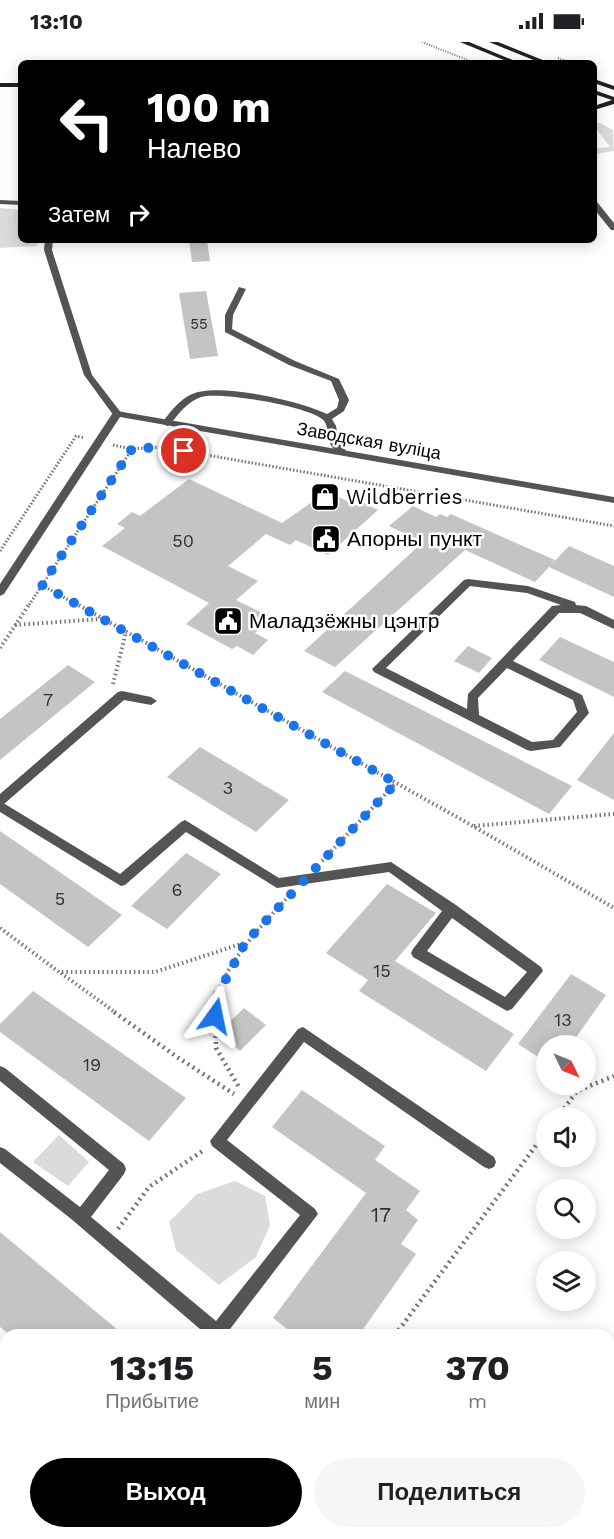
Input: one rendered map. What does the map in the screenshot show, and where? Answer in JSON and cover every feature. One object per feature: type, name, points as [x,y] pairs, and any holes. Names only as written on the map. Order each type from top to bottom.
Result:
[{"type":"street","points":[[463,42],[509,60]]},
{"type":"street","points":[[492,42],[539,60]]},
{"type":"street","points":[[597,82],[614,88]]},
{"type":"street","points":[[0,84],[18,85]]},
{"type":"street","points":[[597,93],[614,101]]},
{"type":"street","points":[[597,107],[614,101]]},
{"type":"street","points":[[0,202],[18,203]]},
{"type":"street","points":[[597,208],[614,228]]},
{"type":"street","points":[[0,592],[117,414],[88,375],[48,250],[49,243]]},
{"type":"street","points":[[242,288],[229,315],[228,330],[292,363],[335,379],[344,400],[341,409],[327,418]]},
{"type":"street","points":[[167,423],[179,406],[204,392],[302,407],[327,418],[332,425],[334,443],[343,453]]},
{"type":"street","name":"Заводская вуліца","points":[[117,414],[614,500]]},
{"type":"street","points":[[505,662],[578,698],[583,713],[556,744],[531,747],[378,669],[468,582],[528,590],[582,609],[614,625]]},
{"type":"street","points":[[473,717],[472,697],[556,609],[582,609]]},
{"type":"street","points":[[0,801],[122,695],[151,701]]},
{"type":"street","points":[[0,806],[121,881],[185,825],[278,883],[391,867],[451,909],[536,971],[507,1005],[418,953],[451,909]]},
{"type":"street","points":[[222,1329],[310,1214],[217,1141],[303,1033],[489,1162]]},
{"type":"street","points":[[0,1072],[119,1168],[81,1218]]},
{"type":"street","points":[[0,1154],[109,1241],[212,1329]]},
{"type":"path","points":[[422,42],[468,60]]},
{"type":"path","points":[[0,648],[132,449],[161,447],[614,526]]},
{"type":"path","points":[[42,585],[473,826],[614,908]]},
{"type":"path","points":[[15,625],[102,619]]},
{"type":"path","points":[[115,701],[113,685],[126,632]]},
{"type":"path","points":[[248,1102],[216,1048],[215,1000],[245,943],[396,783]]},
{"type":"path","points":[[473,826],[614,814]]},
{"type":"path","points":[[0,928],[177,1058],[248,1102]]},
{"type":"path","points":[[59,972],[155,972],[245,943]]},
{"type":"path","points":[[565,1107],[577,1090],[614,1076]]},
{"type":"path","points":[[109,1241],[149,1187],[217,1141]]},
{"type":"path","points":[[398,1329],[536,1145]]},
{"type":"shaded area","points":[[597,123],[613,130],[614,151],[597,154],[597,149],[610,147],[597,130]]},
{"type":"shaded area","points":[[0,208],[18,210],[18,243],[37,243],[38,246],[0,248]]},
{"type":"shaded area","points":[[59,1135],[89,1162],[68,1186],[33,1162]]},
{"type":"shaded area","points":[[235,1181],[265,1196],[270,1225],[256,1257],[219,1285],[176,1250],[169,1222],[197,1194]]},
{"type":"building","points":[[189,243],[207,243],[210,261],[192,262]]},
{"type":"building","points":[[206,291],[218,356],[190,359],[179,293]]},
{"type":"building","points":[[189,479],[282,523],[322,495],[330,493],[358,506],[362,502],[378,510],[328,555],[296,540],[290,545],[266,534],[228,566],[258,581],[236,600],[271,617],[255,633],[268,640],[253,655],[237,646],[232,649],[186,624],[209,603],[102,546],[125,528],[117,524],[132,512],[140,516]]},
{"type":"building","points":[[413,506],[436,517],[440,514],[447,517],[451,514],[555,560],[550,566],[569,546],[614,566],[614,597],[549,567],[535,582],[465,550],[335,667],[304,651],[423,542],[389,526]]},
{"type":"building","points":[[560,637],[614,662],[614,697],[539,660]]},
{"type":"building","points":[[468,646],[492,658],[479,673],[454,661]]},
{"type":"building","points":[[68,665],[95,682],[0,760],[0,719]]},
{"type":"building","points":[[345,671],[572,786],[549,814],[322,692]]},
{"type":"building","points":[[614,733],[614,800],[577,780]]},
{"type":"building","points":[[200,747],[289,800],[256,832],[167,777]]},
{"type":"building","points":[[0,831],[122,915],[88,947],[0,884]]},
{"type":"building","points":[[186,853],[221,874],[167,929],[131,906]]},
{"type":"building","points":[[387,884],[436,913],[395,961],[514,1034],[486,1071],[359,991],[368,980],[326,953]]},
{"type":"building","points":[[571,974],[606,995],[578,1035],[536,1035],[536,1056],[518,1044]]},
{"type":"building","points":[[33,991],[186,1098],[149,1141],[0,1032],[0,1024]]},
{"type":"building","points":[[244,1008],[266,1025],[240,1051],[218,1033]]},
{"type":"building","points":[[302,1090],[385,1146],[375,1160],[420,1191],[406,1210],[418,1220],[401,1244],[416,1254],[363,1329],[287,1329],[273,1318],[366,1193],[272,1127]]},
{"type":"building","points":[[0,1232],[117,1329],[2,1329],[0,1327]]},
{"type":"place","name":"Wildberries","points":[[325,497]]},
{"type":"place","name":"Апорны пункт","points":[[326,539]]},
{"type":"place","name":"Маладзёжны цэнтр","points":[[228,621]]},
{"type":"route","points":[[184,451],[161,447],[132,449],[42,585],[396,783],[245,943],[215,1000],[215,1016]]}]
